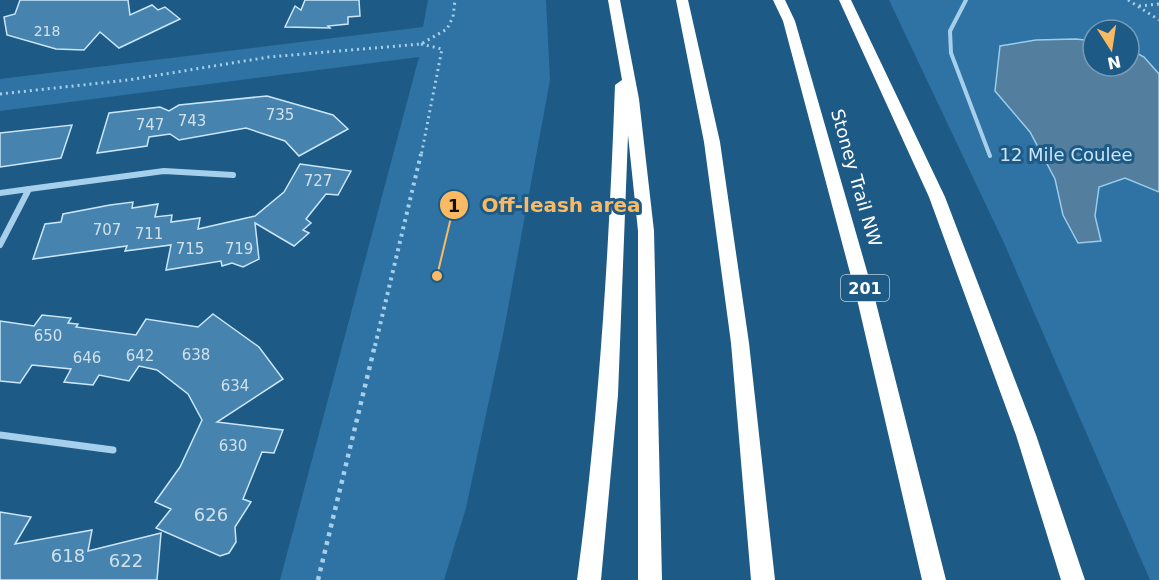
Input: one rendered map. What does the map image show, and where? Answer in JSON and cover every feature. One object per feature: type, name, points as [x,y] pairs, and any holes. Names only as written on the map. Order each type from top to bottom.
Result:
[{"type":"highway","points":[[614,0],[632,99],[646,231],[650,580]]},
{"type":"highway","points":[[682,0],[712,142],[734,296],[763,580]]},
{"type":"highway","name":"Stoney Trail NW","points":[[778,0],[789,21],[846,215],[897,413],[934,580]]},
{"type":"highway","points":[[845,0],[937,197],[1026,435],[1073,580]]},
{"type":"highway","points":[[589,580],[603,473],[615,315],[622,46]]},
{"type":"highway","points":[[580,580],[603,473]]},
{"type":"street","points":[[0,193],[164,171],[233,175]]},
{"type":"street","points":[[0,245],[29,189]]},
{"type":"street","points":[[0,435],[113,450]]},
{"type":"lane","points":[[966,0],[952,22],[948,42],[990,156]]},
{"type":"path","points":[[0,94],[128,80],[269,57],[421,44],[442,36],[455,15],[455,0]]},
{"type":"path","points":[[1128,0],[1159,20]]},
{"type":"path","points":[[1138,6],[1159,4]]},
{"type":"path","points":[[318,580],[424,144],[442,49],[421,44]]},
{"type":"green space","points":[[428,0],[546,0],[550,80],[503,335],[466,508],[444,580],[280,580],[419,57],[0,111],[0,79],[423,27]]},
{"type":"green space","name":"12 Mile Coulee","points":[[889,0],[1159,0],[1159,580],[1150,580],[1004,243]]},
{"type":"shaded area","points":[[1036,40],[1081,40],[1081,78],[1141,78],[1141,55],[1159,74],[1159,192],[1125,178],[1099,187],[1095,216],[1101,241],[1078,243],[1063,215],[1055,179],[1030,132],[995,91],[1000,46]]},
{"type":"building","points":[[20,0],[128,0],[130,15],[152,5],[158,10],[165,7],[180,19],[119,48],[100,32],[84,50],[56,49],[7,35],[4,17],[15,14]]},
{"type":"building","points":[[305,0],[359,0],[360,16],[348,17],[348,24],[328,26],[330,28],[285,27],[295,6],[301,10]]},
{"type":"building","points":[[267,96],[333,115],[348,129],[299,156],[285,141],[246,128],[179,140],[170,134],[149,137],[147,146],[97,153],[109,113],[160,107],[169,111],[179,105]]},
{"type":"building","points":[[72,125],[61,158],[0,167],[0,133]]},
{"type":"building","points":[[300,164],[351,171],[338,195],[326,194],[306,219],[311,223],[303,230],[309,233],[294,246],[255,223],[259,259],[243,267],[232,263],[222,266],[221,261],[166,270],[171,245],[125,251],[127,246],[33,259],[45,224],[61,222],[63,214],[133,202],[132,208],[158,204],[155,217],[172,215],[171,222],[200,218],[198,229],[255,216],[284,192]]},
{"type":"building","points":[[213,314],[259,347],[283,379],[217,422],[283,430],[274,453],[262,452],[243,499],[251,502],[235,527],[236,542],[229,553],[220,556],[156,528],[171,509],[155,502],[180,467],[202,420],[188,394],[157,370],[139,366],[129,381],[99,375],[93,385],[64,382],[71,369],[32,365],[20,383],[0,381],[0,321],[34,326],[42,315],[71,318],[68,323],[78,324],[76,327],[136,335],[146,319],[198,327]]},
{"type":"building","points":[[0,512],[31,517],[15,544],[92,530],[88,551],[161,533],[157,580],[0,580]]},
{"type":"place","name":"Off-leash area","points":[[437,276]]}]
